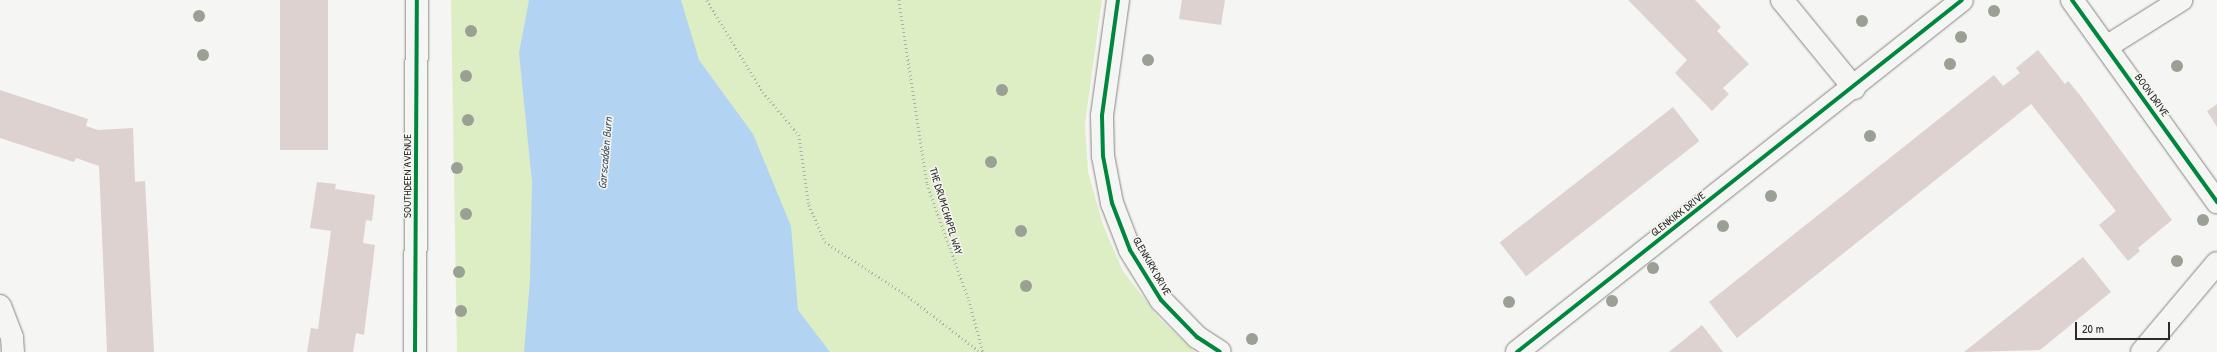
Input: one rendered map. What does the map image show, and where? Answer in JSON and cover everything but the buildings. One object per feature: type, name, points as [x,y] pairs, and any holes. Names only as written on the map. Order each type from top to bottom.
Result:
[{"type":"street","name":"SOUTHDEEN AVENUE","points":[[415,352],[417,0]]},
{"type":"street","name":"GLENKIRK DRIVE","points":[[1118,0],[1102,116],[1103,156],[1112,203],[1130,250],[1160,300],[1197,337],[1220,352]]},
{"type":"street","points":[[1782,0],[1854,88]]},
{"type":"street","name":"GLENKIRK DRIVE","points":[[1517,352],[1854,88],[1962,0]]},
{"type":"street","name":"BOON DRIVE","points":[[2072,0],[2217,202]]},
{"type":"street","points":[[2106,47],[2181,0]]},
{"type":"street","points":[[2142,352],[2217,263]]},
{"type":"street","points":[[0,306],[12,338],[13,352]]},
{"type":"path","points":[[707,0],[763,92],[799,135],[809,205],[826,242],[905,294],[980,352]]},
{"type":"green space","points":[[451,0],[1102,0],[1085,124],[1088,172],[1103,225],[1123,271],[1159,318],[1195,352],[457,352]]},
{"type":"water","name":"Garscadden Burn","points":[[529,0],[681,0],[699,60],[753,134],[791,226],[798,310],[830,352],[524,352],[530,280],[532,182],[519,53]]},
{"type":"cycle path","points":[[415,352],[417,0]]},
{"type":"cycle path","points":[[1118,0],[1102,116],[1103,156],[1112,203],[1130,250],[1161,300],[1197,337],[1220,352]]},
{"type":"cycle path","points":[[1517,352],[1962,0]]},
{"type":"cycle path","points":[[2072,0],[2217,202]]}]
